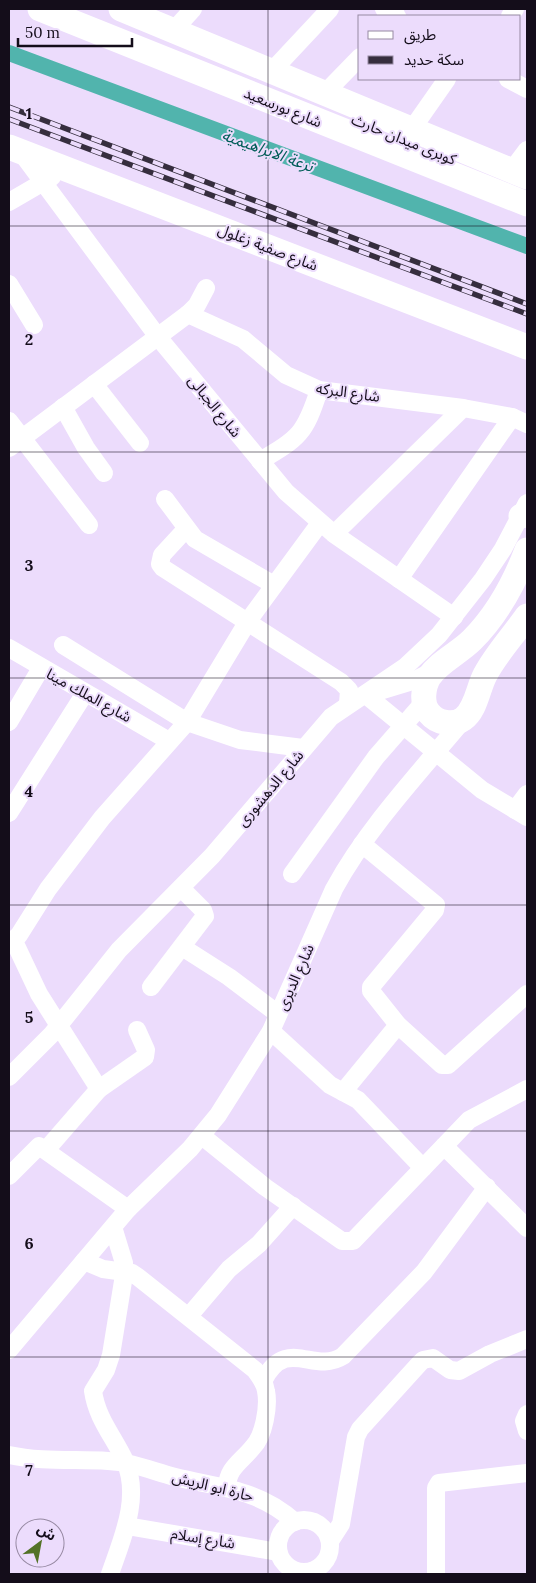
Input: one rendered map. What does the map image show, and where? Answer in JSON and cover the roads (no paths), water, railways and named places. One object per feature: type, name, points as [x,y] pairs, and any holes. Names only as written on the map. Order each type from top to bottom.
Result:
[{"type":"main road","name":"شارع بورسعيد","points":[[40,9],[527,204]]},
{"type":"main road","name":"كوبرى ميدان حارث","points":[[86,9],[527,189]]},
{"type":"main road","name":"شارع بورسعيد","points":[[121,9],[520,173]]},
{"type":"main road","points":[[309,118],[322,112],[327,100],[325,93]]},
{"type":"main road","name":"شارع صفية زغلول","points":[[15,149],[527,347]]},
{"type":"main road","points":[[465,718],[457,722],[446,723],[436,720],[428,712],[424,702],[426,685],[435,670],[472,640],[490,620],[510,591],[527,550]]},
{"type":"main road","name":"شارع الديرى","points":[[465,718],[471,712],[485,675],[526,620]]},
{"type":"street","points":[[174,31],[193,9]]},
{"type":"street","points":[[272,71],[330,9]]},
{"type":"street","points":[[384,9],[396,15]]},
{"type":"street","points":[[325,93],[358,60]]},
{"type":"street","points":[[412,130],[446,80]]},
{"type":"street","points":[[510,80],[527,89]]},
{"type":"street","name":"شارع الجبالى","points":[[15,149],[43,183],[158,337],[286,492],[327,528],[454,617]]},
{"type":"street","points":[[520,173],[527,150]]},
{"type":"street","points":[[9,202],[66,169]]},
{"type":"street","points":[[9,284],[34,325]]},
{"type":"street","points":[[15,443],[188,314],[197,305],[206,288]]},
{"type":"street","name":"شارع البركه","points":[[188,314],[243,339],[286,375],[319,390],[463,408],[520,421]]},
{"type":"street","points":[[94,384],[140,442]]},
{"type":"street","points":[[260,461],[293,442],[305,426],[319,390]]},
{"type":"street","points":[[63,407],[86,448],[104,473]]},
{"type":"street","points":[[99,1090],[58,1026],[11,943],[48,889],[102,818],[187,722],[248,621],[274,585],[327,528],[463,408]]},
{"type":"street","points":[[9,421],[15,443],[89,525]]},
{"type":"street","points":[[399,579],[520,421]]},
{"type":"street","points":[[165,499],[186,529],[209,548],[274,585]]},
{"type":"street","name":"شارع الدهشورى","points":[[9,1076],[58,1026],[119,950],[212,856],[331,717],[348,704],[366,695],[423,652],[484,579],[525,511]]},
{"type":"street","points":[[186,529],[162,555],[160,564],[163,568],[341,682],[348,690],[348,704]]},
{"type":"street","points":[[64,645],[187,722],[240,740],[304,748]]},
{"type":"street","name":"شارع الملك مينا","points":[[9,648],[169,741]]},
{"type":"street","points":[[9,722],[41,668]]},
{"type":"street","points":[[366,695],[413,681],[435,670]]},
{"type":"street","points":[[9,813],[86,694]]},
{"type":"street","points":[[366,695],[435,754],[482,790],[521,814],[527,794]]},
{"type":"street","points":[[292,874],[376,757],[424,702]]},
{"type":"street","name":"شارع الديرى","points":[[9,1350],[128,1209],[202,1136],[270,1031],[334,889],[362,844],[465,718]]},
{"type":"street","points":[[362,844],[436,905],[435,910],[371,987],[371,991],[398,1025],[446,1066],[527,994]]},
{"type":"street","points":[[150,987],[205,916],[203,910],[181,888]]},
{"type":"street","points":[[182,947],[229,977],[278,1014]]},
{"type":"street","points":[[343,1092],[398,1025]]},
{"type":"street","points":[[46,1150],[99,1090],[145,1057],[146,1050],[137,1030]]},
{"type":"street","points":[[270,1031],[330,1085],[358,1100],[423,1168]]},
{"type":"street","points":[[202,1136],[265,1187],[342,1241],[354,1241],[469,1120],[527,1089]]},
{"type":"street","points":[[9,1176],[37,1146],[46,1150],[128,1209]]},
{"type":"street","points":[[444,1146],[527,1228]]},
{"type":"street","points":[[262,1381],[270,1366],[286,1358],[328,1361],[343,1356],[424,1272],[487,1187]]},
{"type":"street","points":[[189,1316],[229,1269],[259,1244],[293,1206]]},
{"type":"street","points":[[110,1574],[127,1526],[131,1490],[125,1463],[102,1421],[93,1391],[111,1356],[124,1273],[123,1256],[113,1227]]},
{"type":"street","points":[[84,1261],[104,1269],[138,1277],[256,1370],[266,1390],[266,1402],[260,1436],[254,1447],[230,1472],[226,1488]]},
{"type":"street","points":[[330,1541],[323,1528],[317,1523],[310,1521],[295,1522],[283,1530],[279,1537],[278,1552],[281,1559],[292,1569],[306,1572],[317,1572],[329,1556],[330,1541],[341,1524],[356,1437],[360,1429],[419,1364],[433,1358],[450,1370],[459,1371],[490,1354],[527,1339]]},
{"type":"street","points":[[527,1414],[524,1421],[527,1431]]},
{"type":"street","points":[[9,1455],[66,1462],[125,1463]]},
{"type":"street","name":"حارة ابو الريش","points":[[125,1463],[261,1498],[284,1512],[295,1522]]},
{"type":"street","points":[[436,1574],[436,1488],[439,1483],[527,1473]]},
{"type":"street","name":"شارع إسلام","points":[[127,1526],[278,1552]]},
{"type":"waterway","name":"ترعة الابراهيمية","points":[[9,53],[527,246]]},
{"type":"railway","points":[[9,107],[527,304]]},
{"type":"railway","points":[[9,119],[527,314]]}]
